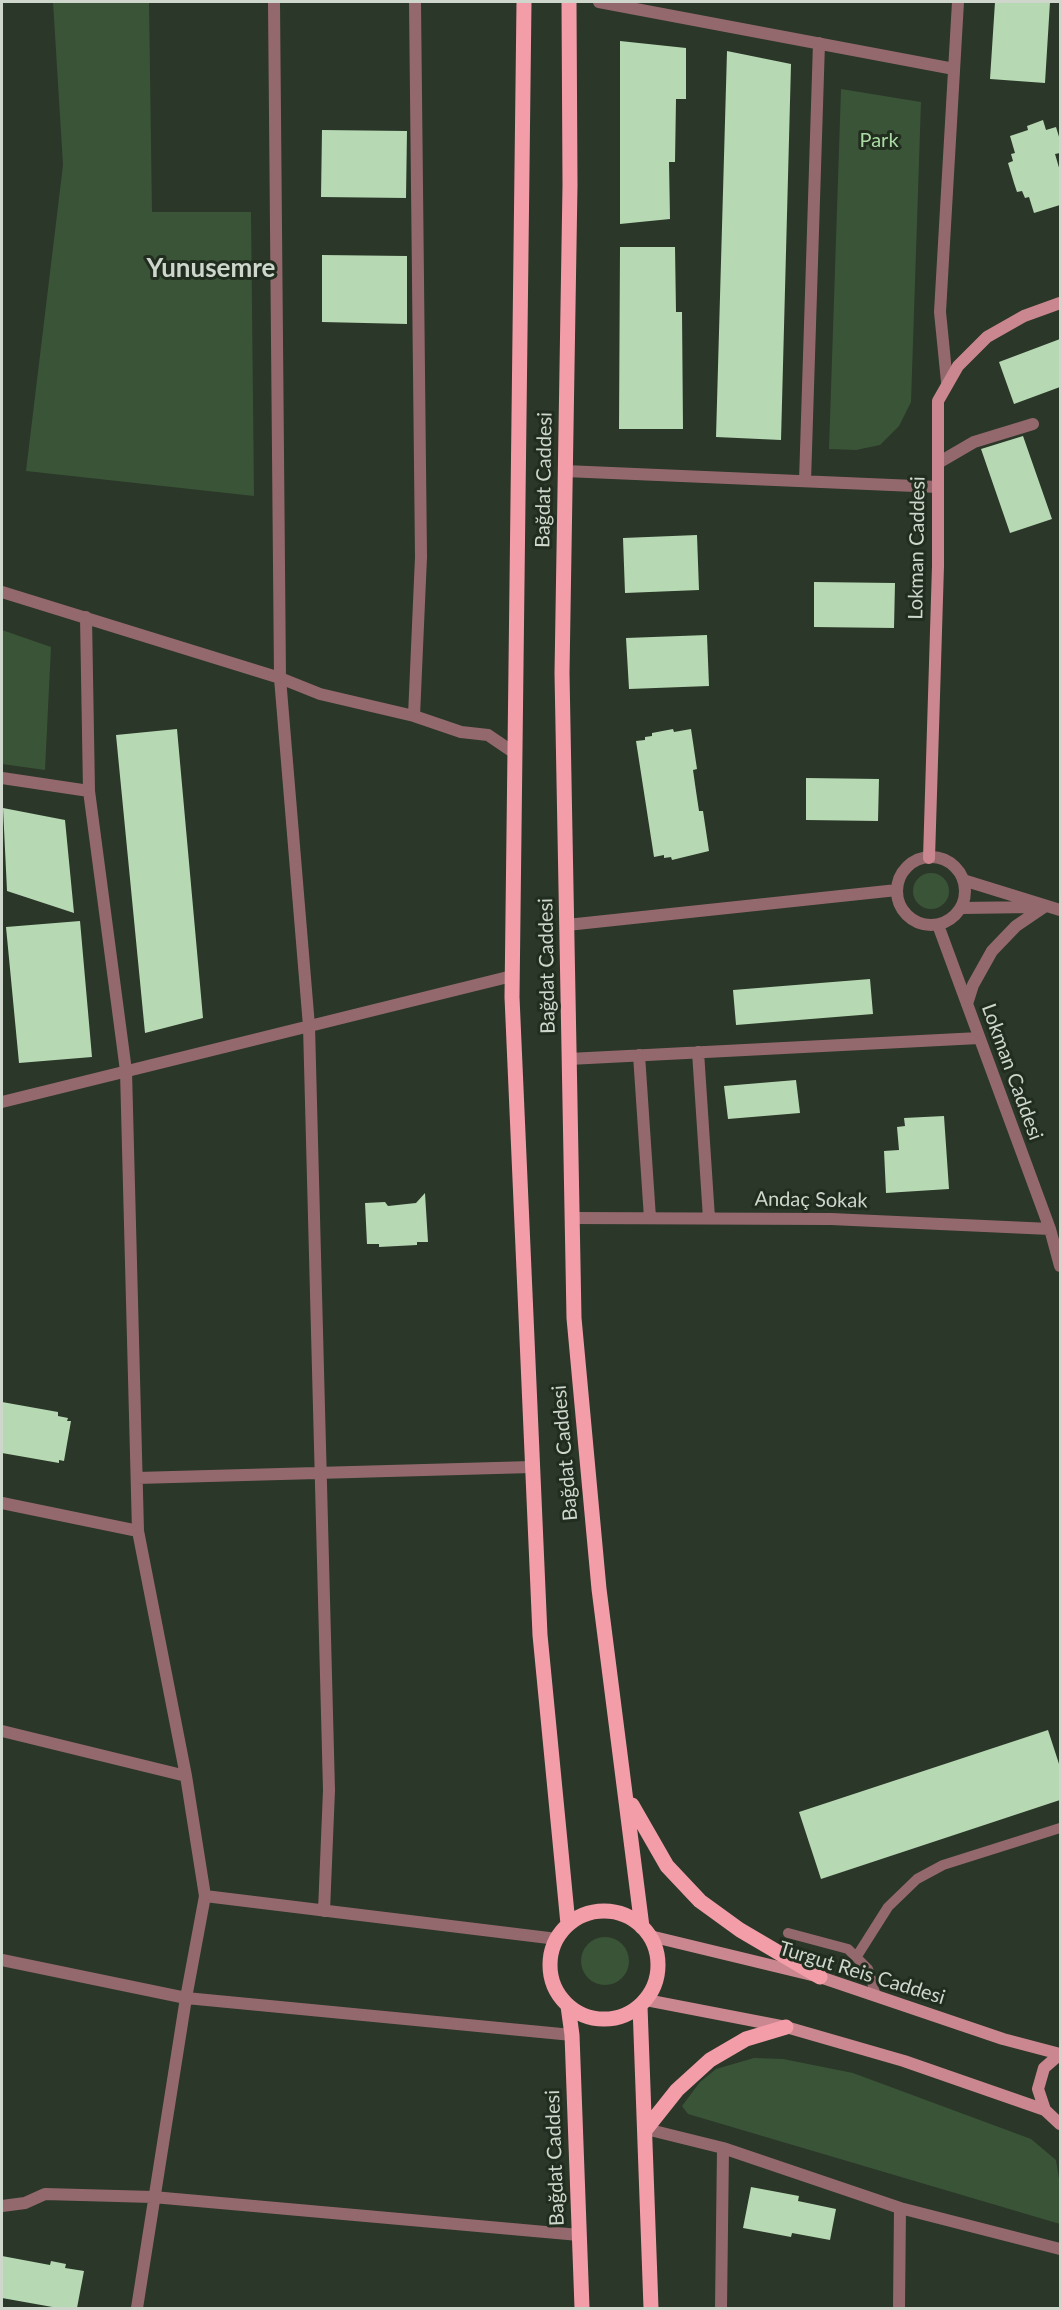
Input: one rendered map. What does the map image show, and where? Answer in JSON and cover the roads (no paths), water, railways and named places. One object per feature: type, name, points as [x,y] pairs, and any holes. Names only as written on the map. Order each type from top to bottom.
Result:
[{"type":"main road","name":"Bağdat Caddesi","points":[[524,2],[512,976],[540,1635],[568,1924]]},
{"type":"main road","name":"Bağdat Caddesi","points":[[569,2],[562,673],[574,1318],[585,1454],[624,1784],[646,1932]]},
{"type":"main road","points":[[624,1784],[654,1847],[700,1901],[740,1930],[820,1977]]},
{"type":"main road","points":[[606,1911],[626,1916],[646,1932],[658,1962],[653,1988],[643,2003],[627,2014],[604,2019],[582,2014],[568,2006],[557,1992],[550,1974],[550,1956],[557,1939],[568,1924],[579,1917],[606,1911]]},
{"type":"main road","points":[[643,2003],[651,2308]]},
{"type":"main road","name":"Bağdat Caddesi","points":[[568,2006],[572,2035],[582,2308]]},
{"type":"main road","points":[[646,2129],[677,2090],[710,2060],[746,2039],[786,2027]]},
{"type":"street","points":[[274,2],[280,678],[309,1026],[322,1473],[328,1790],[324,1911]]},
{"type":"street","points":[[414,2],[421,557],[414,716]]},
{"type":"street","points":[[600,2],[954,69]]},
{"type":"street","points":[[947,382],[940,312],[958,2]]},
{"type":"street","points":[[805,481],[819,43]]},
{"type":"street","name":"Lokman Caddesi","points":[[929,858],[938,401],[958,366],[987,337],[1024,316],[1060,303]]},
{"type":"street","points":[[938,463],[974,442],[1034,424]]},
{"type":"street","points":[[565,471],[938,487]]},
{"type":"street","points":[[2,592],[280,678],[320,694],[414,716],[461,732],[488,735],[513,752]]},
{"type":"street","points":[[86,617],[89,791],[126,1071],[138,1531],[186,1776],[205,1896],[153,2197],[137,2308]]},
{"type":"street","points":[[2,778],[89,791]]},
{"type":"street","points":[[929,858],[952,864],[963,880],[965,889],[961,908],[955,916],[938,925],[928,925],[910,918],[899,903],[897,890],[901,874],[915,861],[929,858]]},
{"type":"street","points":[[963,880],[1044,907],[1060,910]]},
{"type":"street","points":[[567,925],[897,890]]},
{"type":"street","points":[[961,908],[1044,907]]},
{"type":"street","points":[[967,1004],[977,976],[992,951],[1016,926],[1044,907]]},
{"type":"street","name":"Lokman Caddesi","points":[[938,925],[1050,1229],[1060,1266]]},
{"type":"street","points":[[2,1102],[512,976]]},
{"type":"street","points":[[569,1059],[979,1038]]},
{"type":"street","points":[[698,1052],[709,1218]]},
{"type":"street","points":[[639,1055],[650,1218]]},
{"type":"street","name":"Andaç Sokak","points":[[572,1218],[831,1219],[1050,1229]]},
{"type":"street","points":[[137,1478],[532,1467]]},
{"type":"street","points":[[2,1503],[138,1531]]},
{"type":"street","points":[[2,1731],[186,1776]]},
{"type":"street","points":[[205,1896],[557,1939]]},
{"type":"street","name":"Turgut Reis Caddesi","points":[[646,1932],[820,1977],[1003,2038],[1060,2054]]},
{"type":"street","points":[[2,1960],[186,1998],[572,2035]]},
{"type":"street","points":[[643,2003],[786,2027],[904,2061],[1045,2110],[1060,2124]]},
{"type":"street","points":[[1045,2110],[1038,2089],[1040,2078],[1044,2068],[1060,2054]]},
{"type":"street","points":[[646,2129],[723,2148],[900,2208],[1060,2249]]},
{"type":"street","points":[[721,2308],[723,2148]]},
{"type":"street","points":[[2,2206],[25,2203],[45,2194],[153,2197],[579,2235]]},
{"type":"street","points":[[899,2308],[900,2208]]},
{"type":"lane","points":[[857,1956],[888,1906],[917,1879],[943,1865],[1060,1828]]},
{"type":"lane","points":[[788,1933],[840,1946],[857,1956],[868,1969],[876,1996]]},
{"type":"district","name":"Yunusemre","points":[[211,269]]},
{"type":"park label","name":"Park","points":[[879,141]]}]
